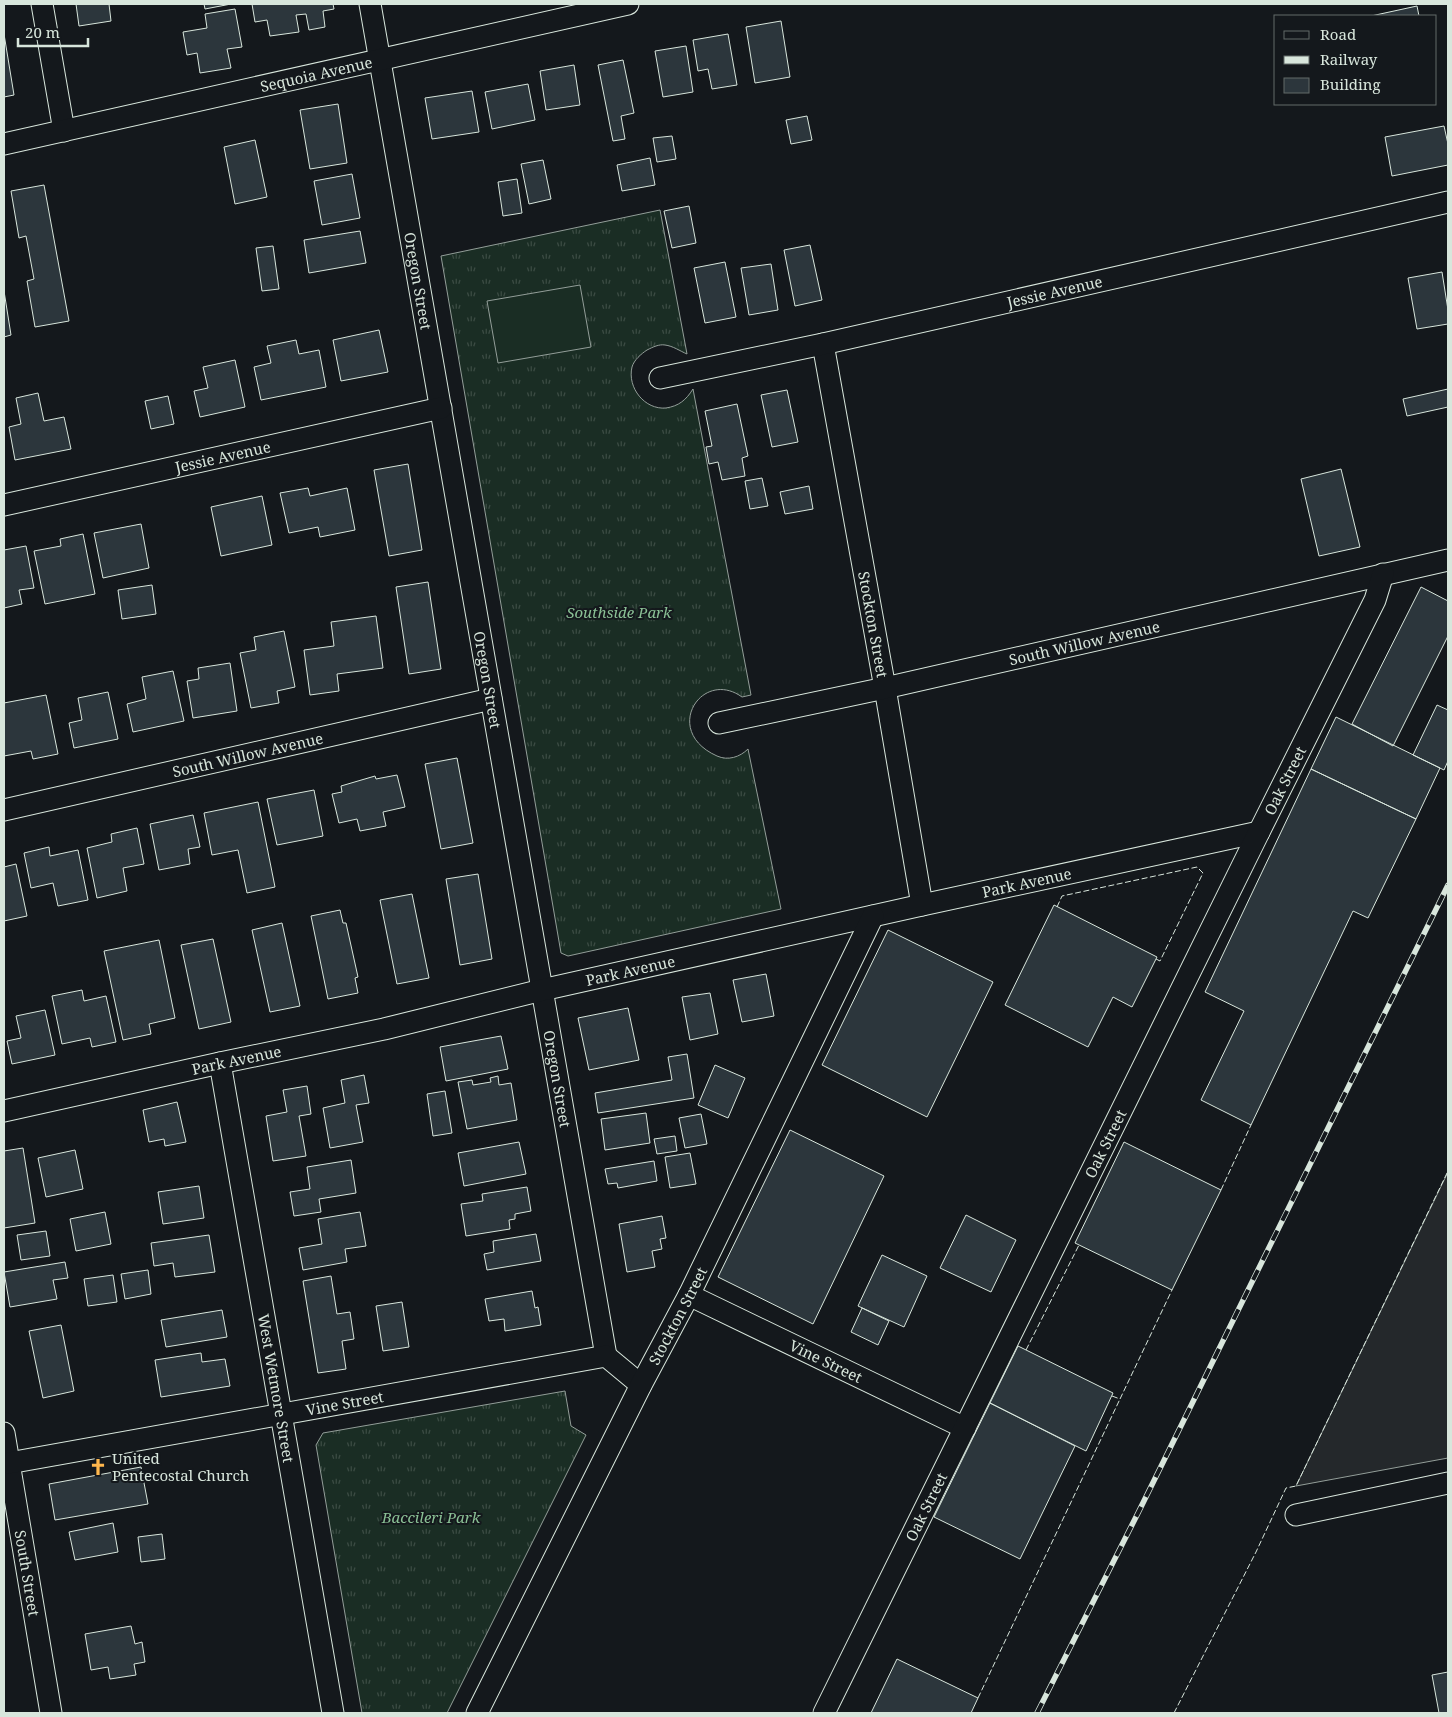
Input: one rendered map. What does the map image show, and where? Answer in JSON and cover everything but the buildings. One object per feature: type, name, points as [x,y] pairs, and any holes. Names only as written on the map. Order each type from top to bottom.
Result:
[{"type":"street","points":[[42,4],[64,130]]},
{"type":"street","name":"Oregon Street","points":[[370,4],[606,1356]]},
{"type":"street","name":"Sequoia Avenue","points":[[4,144],[628,4]]},
{"type":"street","name":"Jessie Avenue","points":[[660,378],[823,344],[1448,202]]},
{"type":"street","name":"Stockton Street","points":[[823,344],[922,905]]},
{"type":"street","name":"Jessie Avenue","points":[[4,505],[440,408]]},
{"type":"street","name":"South Willow Avenue","points":[[720,723],[885,688],[1448,560]]},
{"type":"street","name":"Oak Street","points":[[824,1713],[1375,600],[1383,574]]},
{"type":"street","name":"South Willow Avenue","points":[[4,810],[491,699]]},
{"type":"street","name":"Park Avenue","points":[[4,1111],[220,1062],[384,1029],[542,990],[1259,832]]},
{"type":"street","name":"Stockton Street","points":[[477,1713],[641,1385],[689,1294],[873,916]]},
{"type":"street","name":"West Wetmore Street","points":[[220,1062],[332,1713]]},
{"type":"street","name":"Vine Street","points":[[689,1294],[964,1428]]},
{"type":"street","points":[[606,1356],[641,1385]]},
{"type":"street","name":"Vine Street","points":[[9,1463],[606,1356]]},
{"type":"street","name":"South Street","points":[[4,1433],[51,1713]]},
{"type":"street","points":[[1296,1515],[1448,1483]]},
{"type":"green space","name":"Southside Park","points":[[660,210],[687,354],[674,347],[665,345],[658,345],[647,350],[633,364],[632,383],[639,396],[658,408],[671,407],[678,404],[693,389],[751,695],[742,697],[727,690],[713,690],[702,696],[694,706],[690,719],[692,732],[700,745],[717,756],[725,758],[734,757],[748,749],[781,909],[568,956],[561,953],[441,256]]},
{"type":"green space","points":[[580,285],[591,347],[498,363],[487,301]]},
{"type":"green space","name":"Baccileri Park","points":[[565,1391],[571,1426],[586,1435],[447,1713],[362,1713],[316,1445],[323,1433]]},
{"type":"shaded area","points":[[1448,1172],[1448,1458],[1296,1486]]},
{"type":"railway","points":[[1037,1713],[1138,1513],[1448,885]]},
{"type":"fence","points":[[1057,907],[1062,896],[1197,867],[1203,873],[1160,961],[1156,959]]},
{"type":"fence","points":[[1221,1190],[1251,1125]]},
{"type":"fence","points":[[1174,1713],[1256,1552],[1286,1488],[1296,1486],[1448,1171]]},
{"type":"fence","points":[[1026,1350],[1079,1245]]},
{"type":"fence","points":[[1112,1396],[1120,1399],[1172,1290]]},
{"type":"fence","points":[[978,1698],[1120,1399]]},
{"type":"place","name":"United Pentecostal Church","points":[[98,1467]]}]
